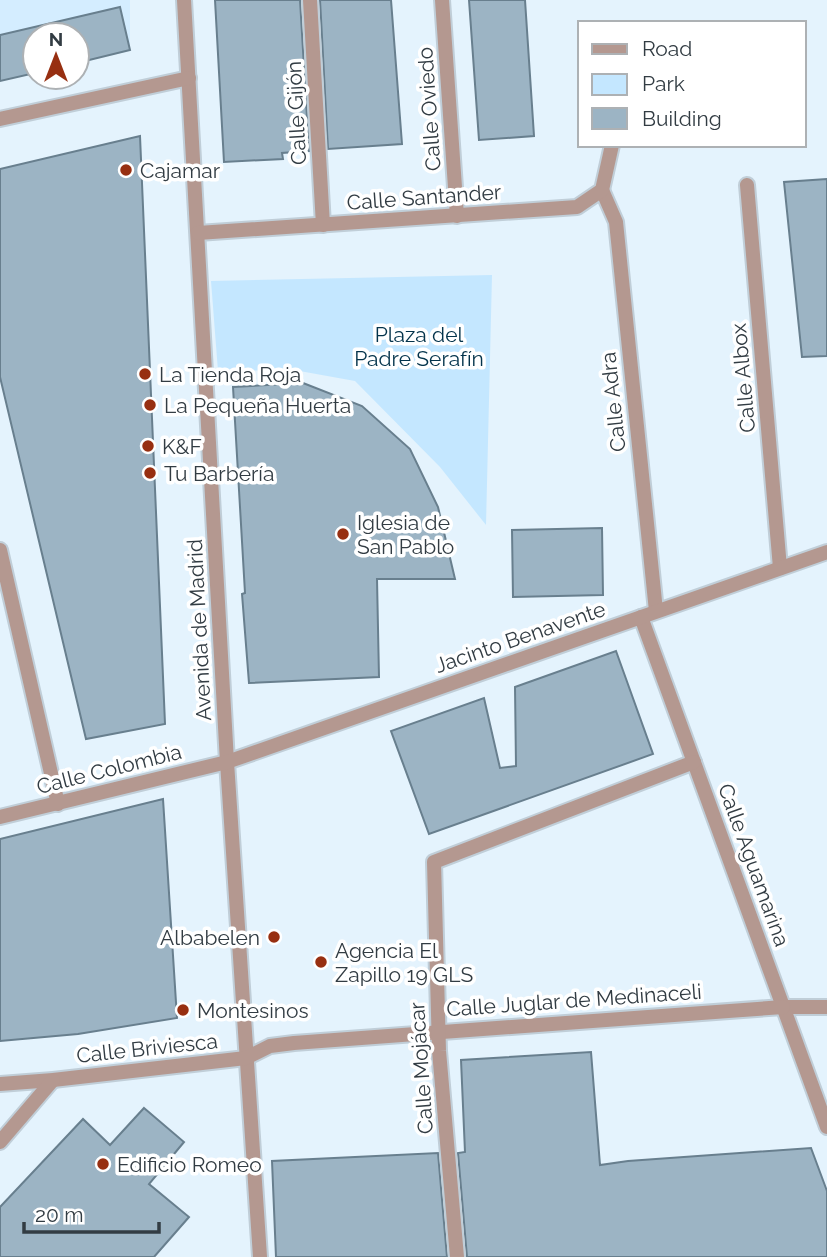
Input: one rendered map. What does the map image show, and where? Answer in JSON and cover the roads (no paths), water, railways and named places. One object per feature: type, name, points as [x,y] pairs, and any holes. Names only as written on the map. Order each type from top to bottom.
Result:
[{"type":"street","name":"Avenida de Madrid","points":[[184,0],[227,762],[260,1257]]},
{"type":"street","name":"Calle Gijón","points":[[310,0],[323,225]]},
{"type":"street","name":"Calle Oviedo","points":[[442,0],[457,216]]},
{"type":"street","points":[[0,119],[188,78]]},
{"type":"street","points":[[602,190],[612,147]]},
{"type":"street","name":"Calle Albox","points":[[747,185],[780,568]]},
{"type":"street","name":"Calle Santander","points":[[198,233],[577,207],[602,190]]},
{"type":"street","name":"Calle Adra","points":[[602,190],[616,222],[656,611]]},
{"type":"street","points":[[0,550],[58,804]]},
{"type":"street","name":"Jacinto Benavente","points":[[227,762],[827,552]]},
{"type":"street","name":"Calle Aguamarina","points":[[641,617],[783,1007],[823,1104],[827,1127]]},
{"type":"street","name":"Calle Colombia","points":[[0,817],[227,762]]},
{"type":"street","name":"Calle Mojácar","points":[[457,1257],[438,1031],[433,862],[694,762]]},
{"type":"street","name":"Calle Juglar de Medinaceli","points":[[246,1058],[270,1046],[294,1042],[783,1007],[827,1007]]},
{"type":"street","name":"Calle Briviesca","points":[[0,1084],[246,1058]]},
{"type":"street","name":"Calle Briviesca","points":[[0,1142],[53,1080]]},
{"type":"place","name":"Cajamar","points":[[126,170]]},
{"type":"place","name":"La Tienda Roja","points":[[145,374]]},
{"type":"place","name":"La Pequeña Huerta","points":[[150,405]]},
{"type":"place","name":"K&F","points":[[148,446]]},
{"type":"place","name":"Tu Barbería","points":[[150,473]]},
{"type":"place","name":"Iglesia de San Pablo","points":[[343,534]]},
{"type":"place","name":"Albabelen","points":[[274,937]]},
{"type":"place","name":"Agencia El Zapillo 19 GLS","points":[[321,962]]},
{"type":"place","name":"Montesinos","points":[[183,1010]]},
{"type":"place","name":"Edificio Romeo","points":[[103,1164]]},
{"type":"park label","name":"Plaza del Padre Serafín","points":[[419,346]]}]
